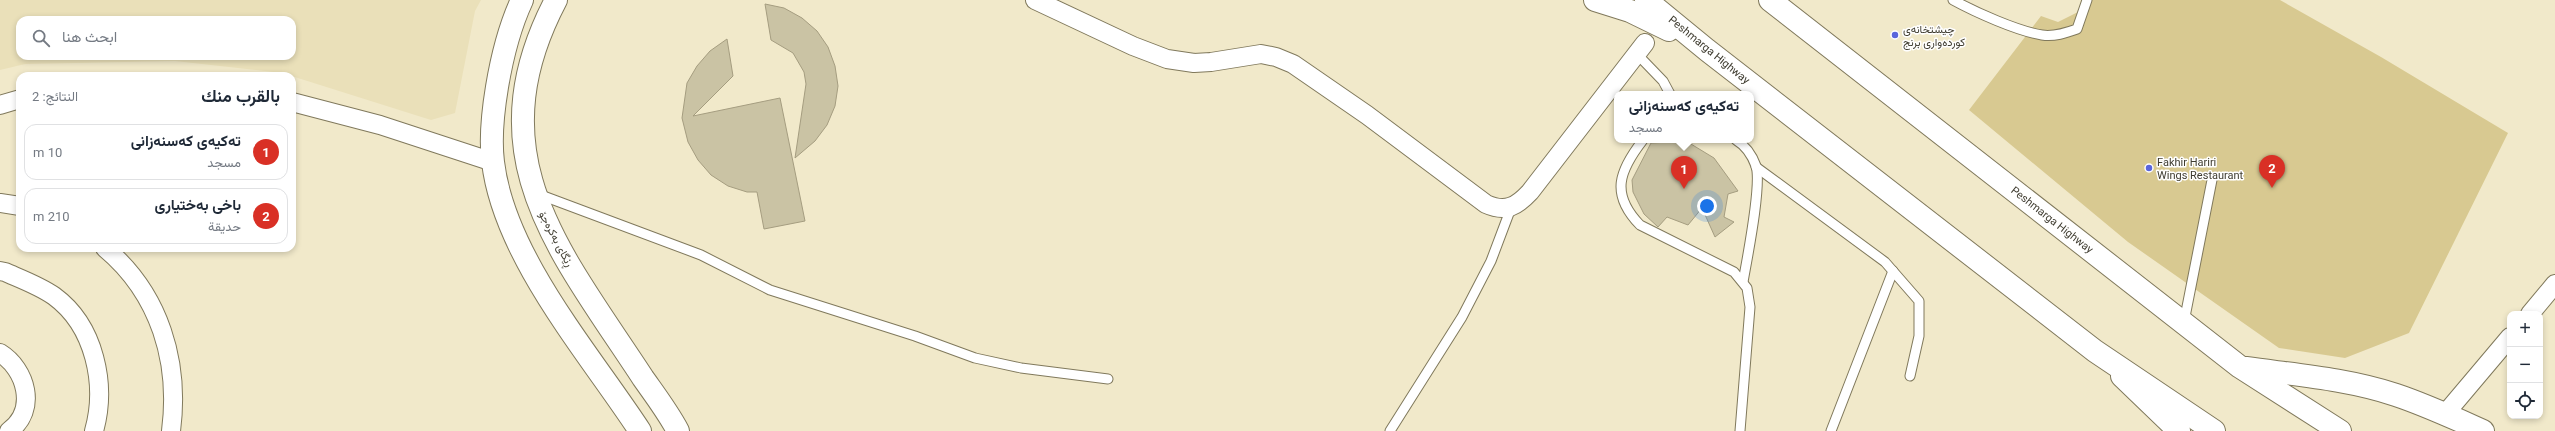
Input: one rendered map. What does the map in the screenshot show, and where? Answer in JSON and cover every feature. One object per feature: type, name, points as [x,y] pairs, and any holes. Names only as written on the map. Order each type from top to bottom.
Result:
[{"type":"main road","points":[[522,0],[501,60],[493,122],[493,162],[503,205],[528,260],[572,333],[640,431]]},
{"type":"main road","name":"ڕێگای بەکرەجۆ","points":[[556,0],[536,44],[529,69],[523,130],[527,170],[544,219],[571,267],[678,431]]},
{"type":"main road","points":[[1595,0],[1630,11],[1707,50]]},
{"type":"main road","name":"Peshmarga Highway","points":[[1646,0],[1707,50],[2095,351],[2214,431]]},
{"type":"main road","name":"Peshmarga Highway","points":[[1770,0],[2240,367],[2340,431]]},
{"type":"main road","points":[[1788,0],[1816,35]]},
{"type":"main road","points":[[493,162],[527,170]]},
{"type":"main road","points":[[2095,351],[2178,431]]},
{"type":"main road","points":[[2240,367],[2334,380],[2374,389],[2445,414],[2483,431]]},
{"type":"street","points":[[1035,0],[1133,46],[1167,59],[1194,63],[1211,62],[1261,54],[1276,57],[1293,64],[1367,115],[1486,204],[1502,209],[1511,208],[1522,201],[1530,192],[1640,48]]},
{"type":"street","points":[[0,105],[16,100]]},
{"type":"street","points":[[296,103],[380,125],[493,162]]},
{"type":"street","points":[[0,203],[16,205]]},
{"type":"street","points":[[109,252],[132,274],[146,294],[166,338],[174,385],[171,431]]},
{"type":"street","points":[[0,271],[12,275],[54,296],[76,316],[92,349],[100,382],[99,414],[94,431]]},
{"type":"street","points":[[2532,311],[2555,284]]},
{"type":"street","points":[[2445,414],[2507,341]]},
{"type":"street","points":[[0,353],[10,359],[20,371],[25,386],[26,402],[21,417],[9,431]]},
{"type":"lane","points":[[1953,0],[1976,12],[2042,35],[2061,35],[2078,29],[2086,0]]},
{"type":"lane","points":[[1640,48],[1664,81],[1669,91]]},
{"type":"lane","points":[[1641,143],[1625,165],[1620,185],[1625,203],[1633,217],[1640,225],[1734,272],[1743,282],[1749,297],[1750,306],[1740,431]]},
{"type":"lane","points":[[1740,143],[1746,147],[1756,167],[1885,262],[1919,300],[1919,336],[1910,376]]},
{"type":"lane","points":[[1743,282],[1753,216],[1756,167]]},
{"type":"lane","points":[[2184,323],[2212,180]]},
{"type":"lane","points":[[535,193],[702,255],[770,290],[915,336],[974,358],[1020,368],[1108,379]]},
{"type":"lane","points":[[1390,431],[1462,317],[1491,261],[1511,208]]},
{"type":"lane","points":[[1831,431],[1894,271]]},
{"type":"shaded area","points":[[0,0],[481,0],[475,11],[455,113],[431,120],[296,77],[296,72],[273,72],[175,61],[25,64],[0,70]]},
{"type":"shaded area","points":[[2090,0],[2280,0],[2381,57],[2508,133],[2409,333],[2345,358],[2279,348],[2128,242],[1969,110],[2041,16],[2058,22],[2088,7]]},
{"type":"building","points":[[765,4],[784,8],[802,18],[817,31],[828,47],[835,66],[838,86],[835,106],[827,125],[815,141],[795,158],[806,84],[804,72],[793,53],[771,40]]},
{"type":"building","points":[[727,39],[733,76],[693,116],[780,98],[805,221],[764,229],[757,192],[747,192],[728,186],[711,175],[698,160],[688,142],[682,118],[687,83],[697,66],[710,51]]},
{"type":"building","points":[[1651,143],[1689,143],[1714,158],[1738,191],[1728,194],[1724,217],[1734,222],[1715,237],[1702,208],[1688,225],[1667,217],[1658,227],[1644,214],[1633,192],[1632,180]]},
{"type":"place","name":"چيشتخانەی کوردەواری برنج","points":[[1895,35]]},
{"type":"place","name":"Fakhir Hariri Wings Restaurant","points":[[2149,168]]},
{"type":"place","name":"باخی بەختیاری","points":[[2272,188]]},
{"type":"place","name":"تەکیەی کەسنەزانی","points":[[1684,189]]}]
